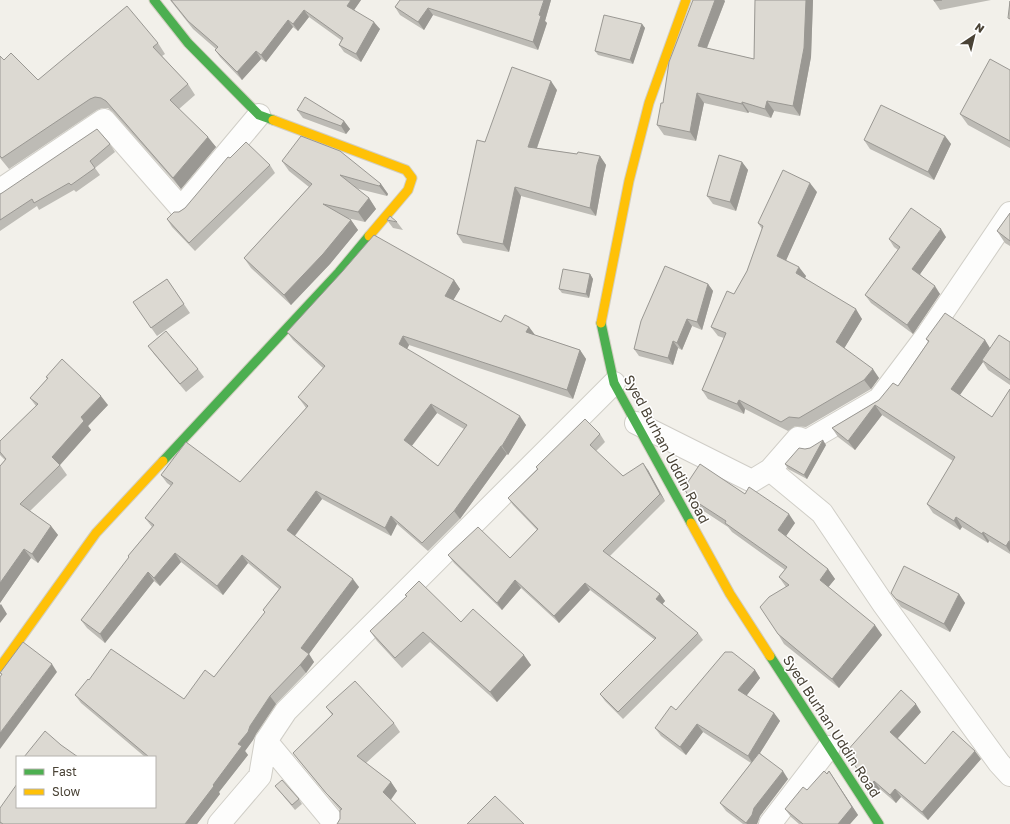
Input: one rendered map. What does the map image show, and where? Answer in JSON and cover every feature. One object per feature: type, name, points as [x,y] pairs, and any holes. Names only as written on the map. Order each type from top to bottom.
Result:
[{"type":"street","points":[[0,667],[96,533],[339,272],[408,190],[412,178],[406,170],[259,115],[188,43],[154,0]]},
{"type":"street","name":"Syed Burhan Uddin Road","points":[[686,0],[649,103],[629,181],[601,321],[614,382],[730,594],[879,824]]},
{"type":"street","points":[[0,190],[104,120],[181,208],[259,115]]},
{"type":"street","points":[[636,423],[752,481],[770,470],[798,438],[807,441],[879,399],[928,334],[1010,213]]},
{"type":"street","points":[[219,824],[260,776],[266,741],[286,711],[614,382]]},
{"type":"street","points":[[770,470],[822,513],[884,606],[999,763],[1010,775]]},
{"type":"street","points":[[266,741],[334,824]]},
{"type":"street","points":[[770,824],[829,747]]},
{"type":"building","points":[[171,0],[351,0],[347,6],[374,22],[356,54],[339,45],[343,38],[304,10],[293,24],[288,20],[261,55],[256,51],[237,72],[215,50],[218,47],[188,21]]},
{"type":"building","points":[[400,0],[544,0],[533,42],[428,8],[418,22],[395,7]]},
{"type":"building","points":[[693,0],[715,0],[698,46],[754,59],[755,0],[806,0],[804,48],[793,106],[767,101],[765,109],[742,102],[742,104],[697,93],[690,132],[657,125],[661,103],[663,103],[669,62]]},
{"type":"building","points":[[1010,1],[1010,19],[1008,18]]},
{"type":"building","points":[[127,6],[158,43],[153,47],[188,84],[170,100],[208,137],[173,178],[106,101],[95,97],[2,158],[0,156],[0,56],[4,60],[11,53],[38,80]]},
{"type":"building","points":[[604,15],[642,24],[630,60],[595,51]]},
{"type":"building","points":[[990,59],[1010,70],[1010,141],[960,114]]},
{"type":"building","points":[[512,67],[551,81],[528,147],[577,154],[578,152],[600,156],[597,165],[590,208],[515,187],[503,244],[457,234],[477,140],[485,142]]},
{"type":"building","points":[[305,97],[344,121],[341,126],[297,110]]},
{"type":"building","points":[[881,105],[945,136],[928,172],[864,140]]},
{"type":"building","points":[[97,129],[110,144],[90,161],[95,168],[71,185],[69,183],[34,203],[32,199],[0,220],[0,194]]},
{"type":"building","points":[[301,136],[340,151],[381,184],[379,186],[340,175],[369,198],[358,212],[323,204],[351,220],[323,254],[284,295],[244,258],[312,184],[282,161]]},
{"type":"building","points":[[246,142],[270,165],[189,243],[167,219],[174,212],[179,212],[185,208],[228,157],[230,158]]},
{"type":"building","points":[[719,155],[742,162],[730,202],[707,196]]},
{"type":"building","points":[[783,170],[810,183],[777,256],[799,267],[796,273],[856,309],[836,342],[873,369],[864,380],[799,418],[789,417],[781,422],[739,400],[737,404],[702,390],[726,333],[711,327],[727,291],[734,294],[747,271],[763,226],[758,223]]},
{"type":"building","points":[[911,208],[941,229],[912,269],[935,286],[907,325],[865,295],[900,247],[889,239]]},
{"type":"building","points":[[1010,213],[1010,241],[997,231]]},
{"type":"building","points":[[390,216],[397,222],[387,220]]},
{"type":"building","points":[[374,235],[454,280],[445,296],[501,322],[505,315],[529,327],[526,332],[580,350],[567,390],[403,336],[399,344],[520,416],[502,446],[454,511],[422,543],[391,516],[385,528],[316,491],[287,530],[353,579],[301,648],[309,654],[270,696],[250,726],[248,732],[238,744],[242,746],[185,824],[3,824],[0,822],[0,808],[16,785],[16,808],[156,808],[156,756],[148,756],[75,695],[88,679],[89,680],[111,649],[184,699],[205,670],[214,677],[265,612],[263,610],[281,587],[242,555],[217,586],[175,553],[154,578],[148,572],[100,634],[81,620],[129,557],[128,556],[154,525],[145,518],[173,483],[161,475],[186,442],[240,482],[308,406],[298,397],[325,366],[287,332]],"holes":[[[431,404],[467,425],[438,466],[404,440]]]},
{"type":"building","points":[[665,266],[708,284],[697,322],[687,319],[677,343],[673,341],[668,358],[634,349],[641,321]]},
{"type":"building","points":[[563,269],[590,274],[586,294],[559,289]]},
{"type":"building","points":[[167,279],[184,304],[151,328],[133,302]]},
{"type":"building","points":[[945,313],[985,340],[951,389],[992,417],[1010,389],[1010,541],[1006,546],[983,532],[982,534],[956,517],[954,521],[927,504],[955,457],[875,405],[848,441],[832,428],[879,400],[893,383],[898,386],[929,341],[926,339]]},
{"type":"building","points":[[166,331],[198,369],[180,384],[148,346]]},
{"type":"building","points":[[999,335],[1010,342],[1010,380],[982,360]]},
{"type":"building","points":[[62,359],[101,396],[81,417],[84,421],[52,457],[60,465],[20,504],[51,526],[32,554],[24,549],[0,583],[0,466],[6,459],[0,452],[0,441],[38,404],[30,398],[48,378],[46,377]]},
{"type":"building","points":[[585,419],[600,434],[590,445],[623,476],[643,463],[660,494],[603,551],[660,594],[656,599],[698,633],[618,712],[600,694],[656,638],[585,583],[554,616],[515,580],[497,603],[448,555],[478,527],[510,558],[538,529],[508,498],[538,469],[536,467]]},
{"type":"building","points":[[823,440],[804,475],[785,464],[799,448],[810,448]]},
{"type":"building","points":[[700,464],[745,494],[749,487],[789,514],[778,530],[828,569],[820,580],[875,625],[832,679],[778,634],[760,607],[769,597],[789,585],[779,577],[787,567],[725,523],[726,521],[689,497],[684,488]]},
{"type":"building","points":[[904,566],[959,594],[944,624],[896,599],[891,593]]},
{"type":"building","points":[[419,581],[461,622],[473,609],[524,655],[490,692],[423,632],[395,658],[370,631],[407,596],[405,595]]},
{"type":"building","points":[[23,642],[52,664],[0,733],[0,677],[2,674],[0,673]]},
{"type":"building","points":[[725,652],[732,652],[755,670],[738,690],[774,713],[748,756],[697,724],[680,747],[655,728],[671,706],[676,710]]},
{"type":"building","points":[[355,681],[394,723],[357,756],[391,782],[383,792],[416,824],[337,824],[340,819],[340,810],[342,809],[326,793],[293,753],[333,714],[326,707]]},
{"type":"building","points":[[901,690],[916,704],[890,732],[925,764],[953,731],[975,751],[922,812],[895,789],[890,795],[874,781],[869,787],[846,752]]},
{"type":"building","points":[[45,731],[77,756],[25,756]]},
{"type":"building","points":[[759,753],[783,771],[754,808],[752,815],[746,823],[720,803]]},
{"type":"building","points":[[824,771],[827,774],[829,771],[852,807],[838,824],[803,824],[785,809],[803,787],[807,790]]},
{"type":"building","points":[[282,780],[299,799],[292,805],[275,786]]},
{"type":"building","points":[[495,796],[524,824],[467,824]]},
{"type":"traffic: fast","points":[[154,0],[188,43],[259,115],[273,120]]},
{"type":"traffic: fast","points":[[163,461],[339,272],[369,236]]},
{"type":"traffic: fast","points":[[601,323],[614,383],[691,523]]},
{"type":"traffic: fast","points":[[770,656],[879,824]]},
{"type":"traffic: slow","points":[[601,323],[629,181],[649,103],[686,0]]},
{"type":"traffic: slow","points":[[273,120],[406,170],[412,178],[408,190],[369,236]]},
{"type":"traffic: slow","points":[[0,667],[96,533],[163,461]]},
{"type":"traffic: slow","points":[[691,523],[730,594],[770,656]]}]
